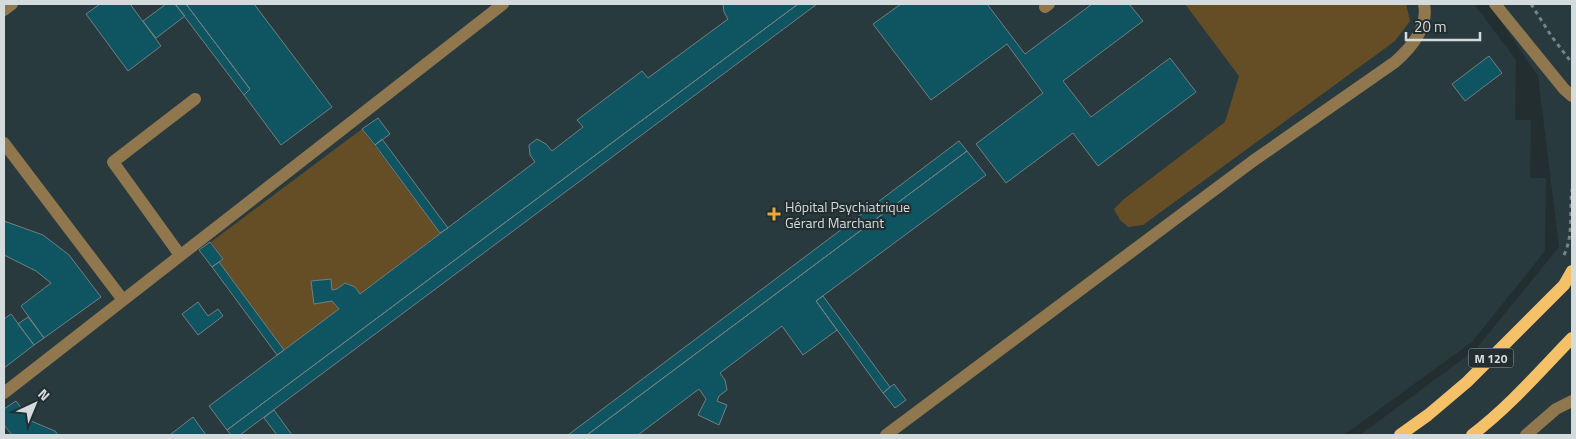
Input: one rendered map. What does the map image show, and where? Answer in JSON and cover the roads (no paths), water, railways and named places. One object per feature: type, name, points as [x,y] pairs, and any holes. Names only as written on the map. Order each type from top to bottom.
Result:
[{"type":"main road","name":"M 120","points":[[1400,435],[1467,382],[1564,285],[1572,271]]},
{"type":"main road","points":[[1472,435],[1521,391],[1572,338]]},
{"type":"street","points":[[4,10],[12,4]]},
{"type":"street","points":[[4,393],[503,4]]},
{"type":"street","points":[[886,435],[1253,160],[1395,62],[1408,51],[1418,38],[1423,22],[1424,4]]},
{"type":"street","points":[[1495,4],[1568,93],[1572,107]]},
{"type":"street","points":[[180,256],[114,162],[195,99]]},
{"type":"street","points":[[4,144],[123,300]]},
{"type":"street","points":[[1526,435],[1556,409],[1572,401]]},
{"type":"place","name":"Hôpital Psychiatrique Gérard Marchant","points":[[774,214]]}]
